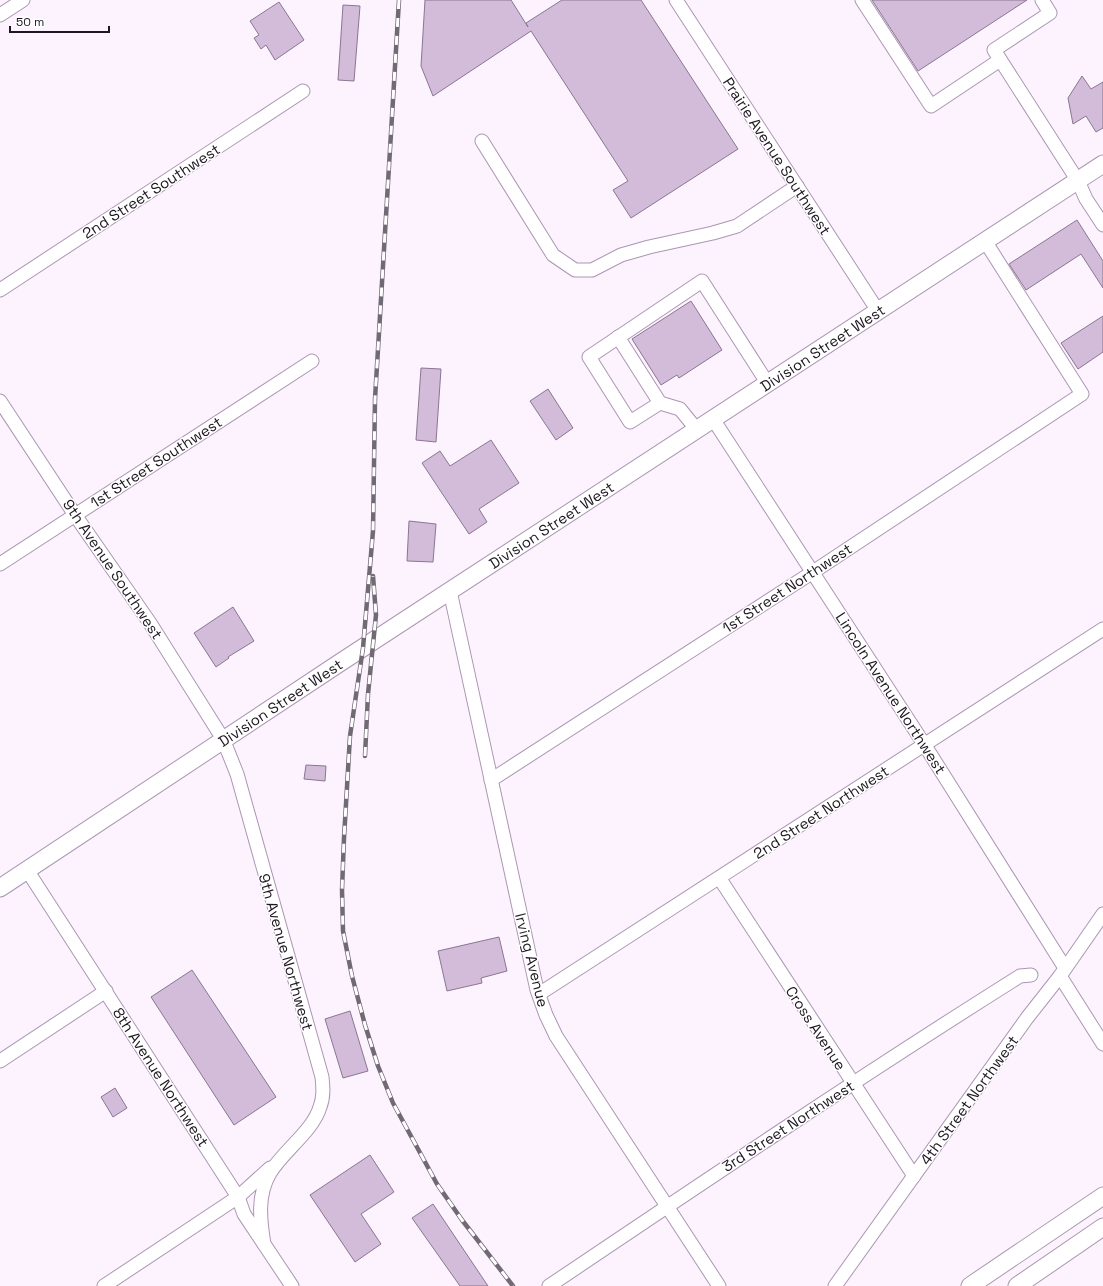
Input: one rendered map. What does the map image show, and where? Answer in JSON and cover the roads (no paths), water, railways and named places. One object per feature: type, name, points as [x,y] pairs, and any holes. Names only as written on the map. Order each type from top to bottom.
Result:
[{"type":"main road","name":"Division Street West","points":[[0,888],[223,739],[768,384],[984,241],[1103,166]]},
{"type":"main road","points":[[970,1286],[1103,1196]]},
{"type":"main road","points":[[1017,1286],[1103,1227]]},
{"type":"street","points":[[0,15],[24,0]]},
{"type":"street","name":"Prairie Avenue Southwest","points":[[676,0],[878,311]]},
{"type":"street","points":[[862,0],[931,106],[1000,60]]},
{"type":"street","points":[[1042,0],[1050,13],[994,50],[1078,181],[1086,199],[1103,225]]},
{"type":"street","name":"2nd Street Southwest","points":[[0,290],[303,91]]},
{"type":"street","points":[[482,141],[553,255],[575,270],[592,270],[622,255],[737,226],[797,186]]},
{"type":"street","name":"1st Street Northwest","points":[[491,780],[813,572],[1082,394],[984,241]]},
{"type":"street","points":[[660,403],[630,422],[589,357],[702,281],[768,384]]},
{"type":"street","points":[[618,337],[660,403],[680,409],[697,430]]},
{"type":"street","name":"1st Street Southwest","points":[[0,564],[312,361]]},
{"type":"street","name":"9th Avenue Southwest","points":[[0,401],[150,623],[223,739]]},
{"type":"street","name":"Lincoln Avenue Northwest","points":[[713,419],[924,744],[1063,972],[1103,1044]]},
{"type":"street","name":"Irving Avenue","points":[[450,591],[539,994],[546,1015],[556,1036],[719,1286]]},
{"type":"street","name":"2nd Street Northwest","points":[[539,994],[1103,629]]},
{"type":"street","name":"9th Avenue Northwest","points":[[223,739],[237,774],[322,1077],[323,1092],[320,1108],[312,1122],[283,1156]]},
{"type":"street","name":"8th Avenue Northwest","points":[[27,870],[238,1197],[244,1214],[292,1286]]},
{"type":"street","name":"Cross Avenue","points":[[720,878],[914,1176]]},
{"type":"street","name":"4th Street Northwest","points":[[835,1286],[1027,1018],[1063,972],[1103,914]]},
{"type":"street","name":"3rd Street Northwest","points":[[549,1286],[936,1028],[1020,976],[1031,975]]},
{"type":"street","points":[[0,1061],[106,991]]},
{"type":"street","points":[[104,1286],[238,1197],[283,1156]]},
{"type":"street","points":[[264,1244],[260,1218],[262,1194],[270,1172],[283,1156]]},
{"type":"railway","points":[[399,0],[375,399],[373,531],[363,648],[350,736],[342,890],[343,931],[352,976],[365,1025],[378,1066],[393,1103],[437,1184],[462,1220],[513,1286]]},
{"type":"railway","points":[[365,756],[368,694],[376,615],[373,576]]}]
